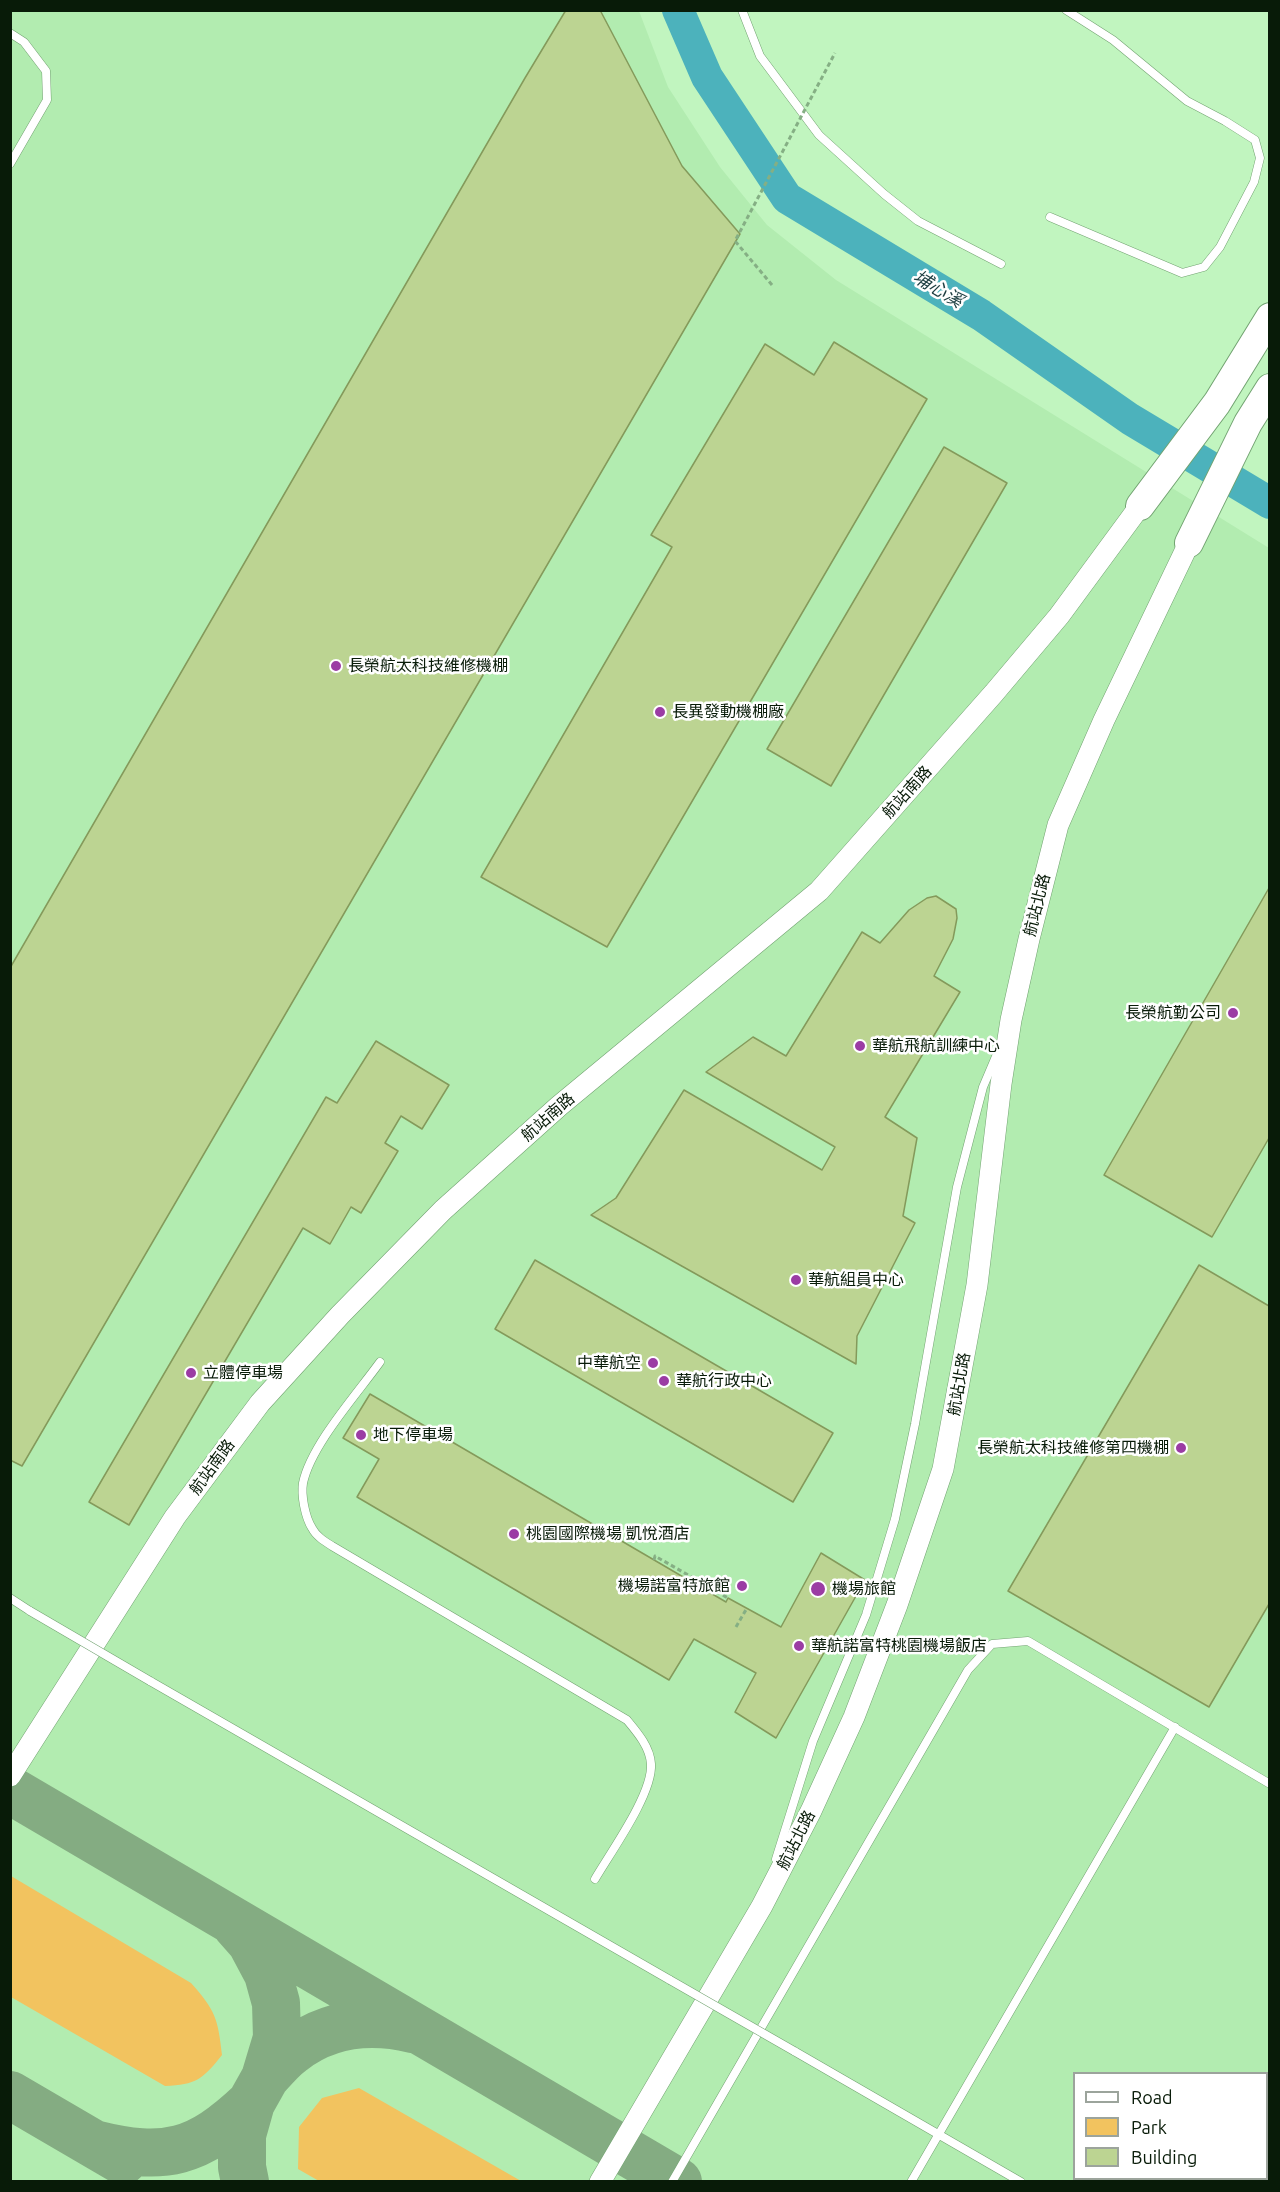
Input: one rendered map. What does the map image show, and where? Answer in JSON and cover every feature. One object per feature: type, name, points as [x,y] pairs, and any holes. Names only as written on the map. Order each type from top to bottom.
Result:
[{"type":"highway","points":[[1140,506],[1216,403],[1269,317]]},
{"type":"highway","points":[[1189,543],[1248,423],[1269,388]]},
{"type":"street","name":"航站南路","points":[[10,1776],[175,1517],[260,1403],[340,1315],[443,1210],[559,1106],[819,891],[1059,616],[1140,506]]},
{"type":"street","name":"航站北路","points":[[600,2181],[762,1906],[811,1811],[854,1717],[897,1605],[944,1469],[976,1285],[1011,1020],[1058,825],[1114,699],[1189,543]]},
{"type":"lane","points":[[742,10],[760,56],[819,135],[884,194],[918,221],[1001,264]]},
{"type":"lane","points":[[1050,217],[1182,273],[1204,267],[1220,247],[1254,182],[1260,158],[1255,140],[1226,121],[1187,101],[1113,40],[1066,10]]},
{"type":"lane","points":[[10,33],[24,42],[46,71],[47,100],[10,164]]},
{"type":"lane","points":[[762,1906],[813,1741],[866,1615],[895,1519],[915,1424],[957,1187],[983,1087],[1011,1020]]},
{"type":"lane","points":[[380,1362],[325,1437],[310,1463],[303,1484],[305,1506],[311,1527],[332,1546],[627,1720],[643,1740],[651,1764],[641,1803],[594,1879]]},
{"type":"lane","points":[[10,1598],[150,1681],[1021,2181]]},
{"type":"lane","points":[[672,2181],[968,1670],[992,1644],[1028,1641],[1269,1784]]},
{"type":"lane","points":[[910,2181],[1175,1727]]},
{"type":"path","points":[[772,285],[735,241],[835,53]]},
{"type":"path","points":[[654,1560],[655,1556],[728,1598]]},
{"type":"path","points":[[736,1627],[747,1608]]},
{"type":"shaded area","points":[[11,11],[639,11],[668,87],[720,167],[767,225],[836,280],[1269,548],[1269,2181],[11,2182]]},
{"type":"green space","points":[[11,1876],[191,1983],[214,2015],[219,2032],[222,2055],[204,2075],[192,2082],[165,2086],[11,1997]]},
{"type":"green space","points":[[359,2088],[521,2181],[319,2181],[298,2169],[299,2127],[322,2098]]},
{"type":"building","name":"長榮航太科技維修機棚","points":[[566,10],[600,10],[682,166],[740,234],[22,1466],[10,1460],[10,968]]},
{"type":"building","name":"長異發動機棚廠","points":[[834,342],[927,399],[607,947],[481,877],[672,547],[651,535],[765,344],[814,375]]},
{"type":"building","points":[[944,447],[1007,483],[831,786],[767,749]]},
{"type":"building","name":"長榮航勤公司","points":[[1269,888],[1269,1138],[1212,1237],[1104,1175]]},
{"type":"building","points":[[936,896],[956,909],[957,918],[953,939],[934,976],[960,992],[885,1117],[917,1138],[903,1216],[915,1223],[857,1336],[856,1364],[591,1215],[616,1198],[684,1090],[822,1170],[835,1147],[706,1072],[753,1037],[786,1056],[862,932],[880,943],[909,910],[927,898]]},
{"type":"building","name":"立體停車場","points":[[376,1041],[449,1085],[422,1129],[401,1116],[385,1143],[398,1151],[361,1213],[351,1207],[330,1244],[303,1228],[129,1525],[89,1502],[326,1097],[337,1103]]},
{"type":"building","name":"華航行政中心","points":[[535,1260],[833,1433],[793,1502],[495,1329]]},
{"type":"building","name":"長榮航太科技維修第四機棚","points":[[1199,1265],[1269,1306],[1269,1604],[1209,1707],[1008,1591]]},
{"type":"building","name":"桃園國際機場 凱悅酒店","points":[[370,1394],[726,1602],[728,1598],[781,1627],[821,1553],[865,1580],[776,1738],[735,1712],[756,1673],[694,1639],[669,1680],[357,1497],[379,1459],[343,1438]]},
{"type":"waterway","name":"埔心溪","points":[[678,10],[707,77],[787,198],[981,315],[1130,419],[1270,503]]},
{"type":"taxiway","points":[[10,1790],[678,2182]]},
{"type":"taxiway","points":[[236,1925],[251,1942],[268,1974],[276,2003],[277,2038],[265,2078],[251,2103],[242,2135],[242,2167],[245,2182]]},
{"type":"taxiway","points":[[265,2078],[292,2051],[320,2034],[335,2029],[365,2024],[413,2029]]},
{"type":"taxiway","points":[[10,2095],[123,2161]]},
{"type":"taxiway","points":[[94,2144],[141,2152],[180,2149],[197,2143],[214,2133],[251,2103]]},
{"type":"place","name":"長榮航太科技維修機棚","points":[[336,666]]},
{"type":"place","name":"長異發動機棚廠","points":[[660,712]]},
{"type":"place","name":"長榮航勤公司","points":[[1233,1013]]},
{"type":"place","name":"華航飛航訓練中心","points":[[860,1046]]},
{"type":"place","name":"華航組員中心","points":[[796,1280]]},
{"type":"place","name":"中華航空","points":[[653,1363]]},
{"type":"place","name":"立體停車場","points":[[191,1373]]},
{"type":"place","name":"華航行政中心","points":[[664,1381]]},
{"type":"place","name":"地下停車場","points":[[361,1435]]},
{"type":"place","name":"長榮航太科技維修第四機棚","points":[[1181,1448]]},
{"type":"place","name":"桃園國際機場 凱悅酒店","points":[[514,1534]]},
{"type":"place","name":"機場諾富特旅館","points":[[742,1586]]},
{"type":"place","name":"機場旅館","points":[[818,1589]]},
{"type":"place","name":"華航諾富特桃園機場飯店","points":[[799,1646]]}]
